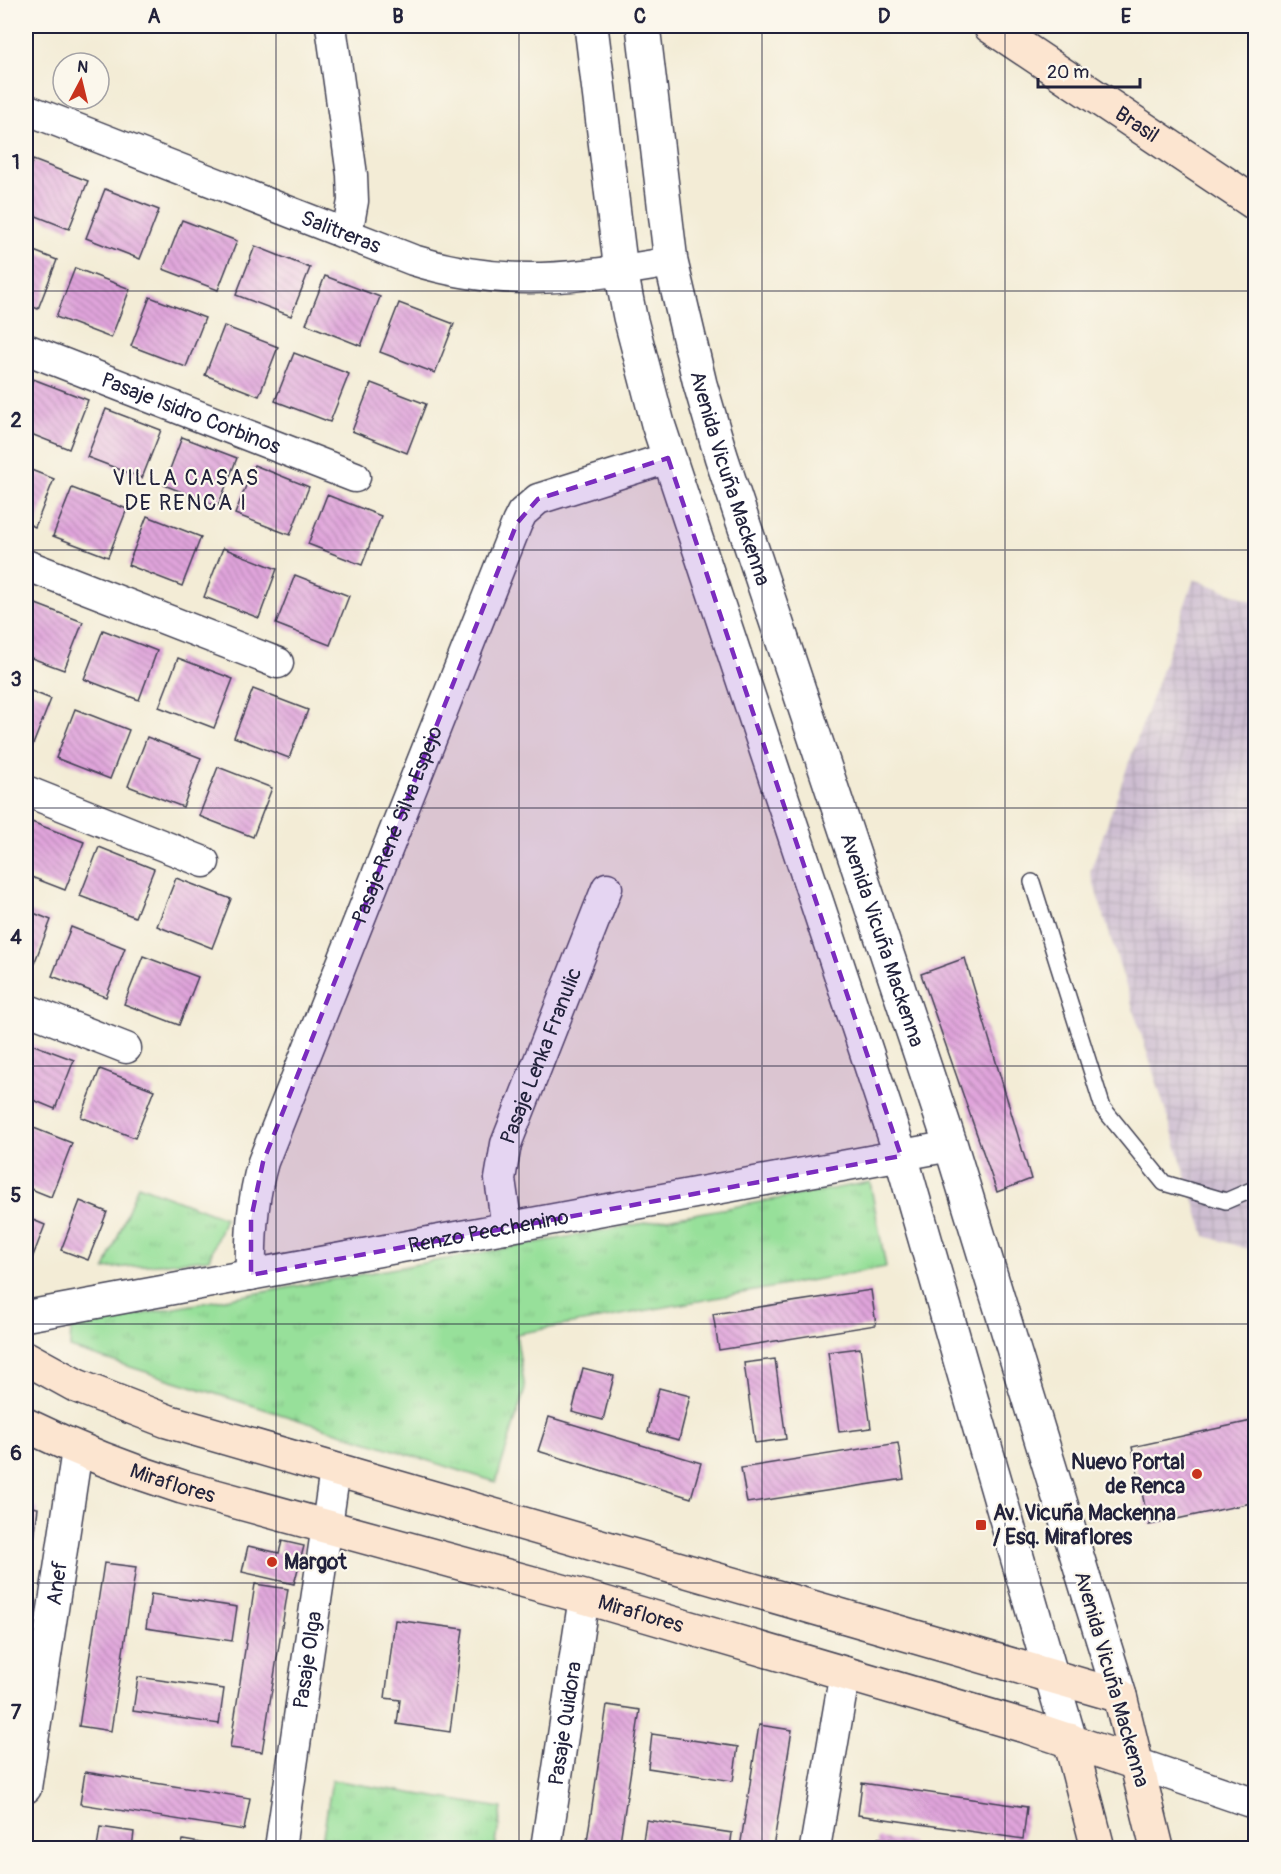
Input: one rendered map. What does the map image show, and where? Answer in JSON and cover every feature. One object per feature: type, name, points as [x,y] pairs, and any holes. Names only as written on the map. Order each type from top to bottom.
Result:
[{"type":"main road","name":"Brasil","points":[[990,26],[1256,204]]},
{"type":"main road","points":[[26,1358],[77,1386],[138,1411],[1120,1696]]},
{"type":"main road","name":"Miraflores","points":[[26,1425],[77,1450],[182,1487],[584,1597],[845,1672],[1136,1762]]},
{"type":"main road","name":"Avenida Vicuña Mackenna","points":[[1120,1696],[1157,1848]]},
{"type":"main road","points":[[1070,1740],[1098,1848]]},
{"type":"street","points":[[331,26],[352,176],[353,201],[347,234]]},
{"type":"street","points":[[591,26],[621,271],[668,458],[901,1156],[1070,1740]]},
{"type":"street","name":"Avenida Vicuña Mackenna","points":[[643,26],[671,262],[700,384],[951,1146],[1120,1696]]},
{"type":"street","name":"Salitreras","points":[[26,109],[412,260],[469,274],[534,279],[621,271],[671,262]]},
{"type":"street","name":"Pasaje Isidro Corbinos","points":[[26,350],[355,477]]},
{"type":"street","name":"Pasaje René Silva Espejo","points":[[251,1261],[254,1200],[263,1162],[522,513],[538,499],[668,458]]},
{"type":"street","points":[[26,565],[278,663]]},
{"type":"street","points":[[26,791],[204,862]]},
{"type":"street","name":"Pasaje Lenka Franulic","points":[[507,1228],[500,1179],[506,1144],[607,888]]},
{"type":"street","points":[[26,1009],[126,1048]]},
{"type":"street","name":"Renzo Pecchenino","points":[[26,1317],[251,1261],[507,1228],[951,1146]]},
{"type":"street","name":"Anef","points":[[26,1788],[77,1450]]},
{"type":"street","name":"Pasaje Olga","points":[[280,1848],[335,1470]]},
{"type":"street","name":"Pasaje Quidora","points":[[546,1848],[584,1597]]},
{"type":"street","points":[[815,1848],[845,1672]]},
{"type":"street","name":"Miraflores","points":[[1136,1762],[1256,1804]]},
{"type":"lane","points":[[1032,882],[1103,1108],[1164,1183],[1226,1201],[1256,1188]]},
{"type":"highlighted area","points":[[668,458],[901,1156],[251,1275],[251,1219],[263,1162],[517,523],[538,499]]},
{"type":"shaded area","points":[[1194,579],[1255,602],[1255,1251],[1205,1236],[1090,872]]},
{"type":"green space","points":[[870,1182],[886,1267],[516,1334],[525,1389],[496,1482],[70,1348],[71,1327]]},
{"type":"green space","points":[[138,1185],[225,1218],[209,1259],[105,1269]]},
{"type":"green space","points":[[332,1780],[502,1808],[495,1848],[321,1848]]},
{"type":"building","points":[[33,160],[88,181],[69,229],[26,212],[26,179]]},
{"type":"building","points":[[105,189],[159,210],[140,259],[86,238]]},
{"type":"building","points":[[182,220],[237,241],[218,290],[163,269]]},
{"type":"building","points":[[255,246],[310,268],[291,316],[236,295]]},
{"type":"building","points":[[26,248],[57,260],[38,309],[26,304]]},
{"type":"building","points":[[75,268],[130,289],[111,338],[56,317]]},
{"type":"building","points":[[325,276],[380,297],[361,346],[306,324]]},
{"type":"building","points":[[150,297],[205,318],[186,367],[131,346]]},
{"type":"building","points":[[399,303],[454,324],[435,373],[380,352]]},
{"type":"building","points":[[224,326],[278,347],[259,396],[205,375]]},
{"type":"building","points":[[294,353],[349,374],[330,422],[275,401]]},
{"type":"building","points":[[33,379],[88,400],[69,449],[26,432],[26,399]]},
{"type":"building","points":[[371,383],[426,404],[407,453],[352,431]]},
{"type":"building","points":[[106,409],[161,430],[142,478],[87,457]]},
{"type":"building","points":[[182,437],[237,458],[218,506],[164,485]]},
{"type":"building","points":[[254,465],[309,487],[290,535],[235,514]]},
{"type":"building","points":[[26,468],[54,479],[35,527],[26,523]]},
{"type":"building","points":[[72,488],[127,509],[108,557],[53,536]]},
{"type":"building","points":[[327,495],[381,516],[362,565],[308,544]]},
{"type":"building","points":[[147,516],[201,537],[182,586],[128,565]]},
{"type":"building","points":[[223,548],[277,569],[259,618],[204,597]]},
{"type":"building","points":[[295,575],[349,596],[330,645],[276,624]]},
{"type":"building","points":[[28,601],[83,622],[64,670],[26,656],[26,606]]},
{"type":"building","points":[[103,630],[157,651],[139,700],[84,679]]},
{"type":"building","points":[[178,658],[233,679],[214,728],[159,707]]},
{"type":"building","points":[[26,689],[51,699],[32,747],[26,745]]},
{"type":"building","points":[[253,689],[308,710],[289,758],[234,737]]},
{"type":"building","points":[[75,709],[129,730],[110,779],[56,758]]},
{"type":"building","points":[[147,737],[201,758],[183,807],[128,786]]},
{"type":"building","points":[[218,767],[272,788],[253,837],[199,816]]},
{"type":"building","points":[[29,821],[84,842],[65,890],[26,875],[26,831]]},
{"type":"building","points":[[99,847],[154,869],[135,917],[80,896]]},
{"type":"building","points":[[176,878],[231,899],[212,948],[157,926]]},
{"type":"building","points":[[26,910],[51,920],[32,969],[26,966]]},
{"type":"building","points":[[71,927],[125,948],[106,997],[52,976]]},
{"type":"building","points":[[143,956],[198,977],[179,1025],[124,1004]]},
{"type":"building","points":[[965,958],[1031,1179],[997,1192],[921,974]]},
{"type":"building","points":[[26,1042],[74,1060],[55,1109],[26,1097]]},
{"type":"building","points":[[100,1069],[154,1090],[135,1138],[81,1117]]},
{"type":"building","points":[[26,1125],[72,1143],[51,1197],[26,1187]]},
{"type":"building","points":[[80,1201],[107,1212],[88,1260],[61,1250]]},
{"type":"building","points":[[26,1217],[45,1225],[26,1274]]},
{"type":"building","points":[[871,1290],[876,1325],[719,1350],[713,1314]]},
{"type":"building","points":[[860,1348],[871,1428],[839,1432],[828,1352]]},
{"type":"building","points":[[775,1359],[786,1439],[755,1443],[744,1363]]},
{"type":"building","points":[[583,1368],[614,1376],[603,1420],[572,1412]]},
{"type":"building","points":[[659,1388],[690,1396],[679,1440],[648,1432]]},
{"type":"building","points":[[549,1417],[701,1463],[691,1498],[538,1451]]},
{"type":"building","name":"Nuevo Portal de Renca","points":[[1256,1420],[1256,1502],[1149,1525],[1132,1447]]},
{"type":"building","points":[[898,1443],[904,1479],[747,1503],[741,1468]]},
{"type":"building","points":[[26,1506],[38,1508],[34,1540],[26,1539]]},
{"type":"building","name":"Margot","points":[[282,1541],[304,1546],[294,1584],[242,1572],[248,1546],[279,1553]]},
{"type":"building","points":[[104,1563],[136,1567],[111,1731],[79,1726]]},
{"type":"building","points":[[255,1584],[288,1589],[262,1752],[230,1748]]},
{"type":"building","points":[[151,1594],[237,1607],[232,1641],[146,1628]]},
{"type":"building","points":[[395,1620],[463,1629],[450,1732],[397,1724],[400,1700],[385,1698]]},
{"type":"building","points":[[138,1677],[224,1689],[219,1724],[133,1711]]},
{"type":"building","points":[[607,1705],[640,1710],[619,1848],[586,1848]]},
{"type":"building","points":[[759,1725],[792,1730],[773,1848],[740,1848]]},
{"type":"building","points":[[652,1734],[738,1747],[733,1781],[648,1768]]},
{"type":"building","points":[[85,1772],[250,1798],[244,1830],[80,1804]]},
{"type":"building","points":[[862,1783],[1027,1807],[1023,1839],[858,1815]]},
{"type":"building","points":[[646,1820],[732,1833],[730,1848],[642,1848]]},
{"type":"building","points":[[100,1827],[134,1832],[132,1848],[97,1848]]},
{"type":"building","points":[[878,1838],[912,1842],[912,1848],[876,1848]]},
{"type":"building","points":[[183,1840],[217,1846],[217,1848],[181,1848]]},
{"type":"place","name":"Nuevo Portal de Renca","points":[[1197,1474]]},
{"type":"place","name":"Av. Vicuña Mackenna / Esq. Miraflores","points":[[981,1525]]},
{"type":"place","name":"Margot","points":[[272,1562]]},
{"type":"district","name":"VILLA CASAS DE RENCA I","points":[[186,490]]}]
